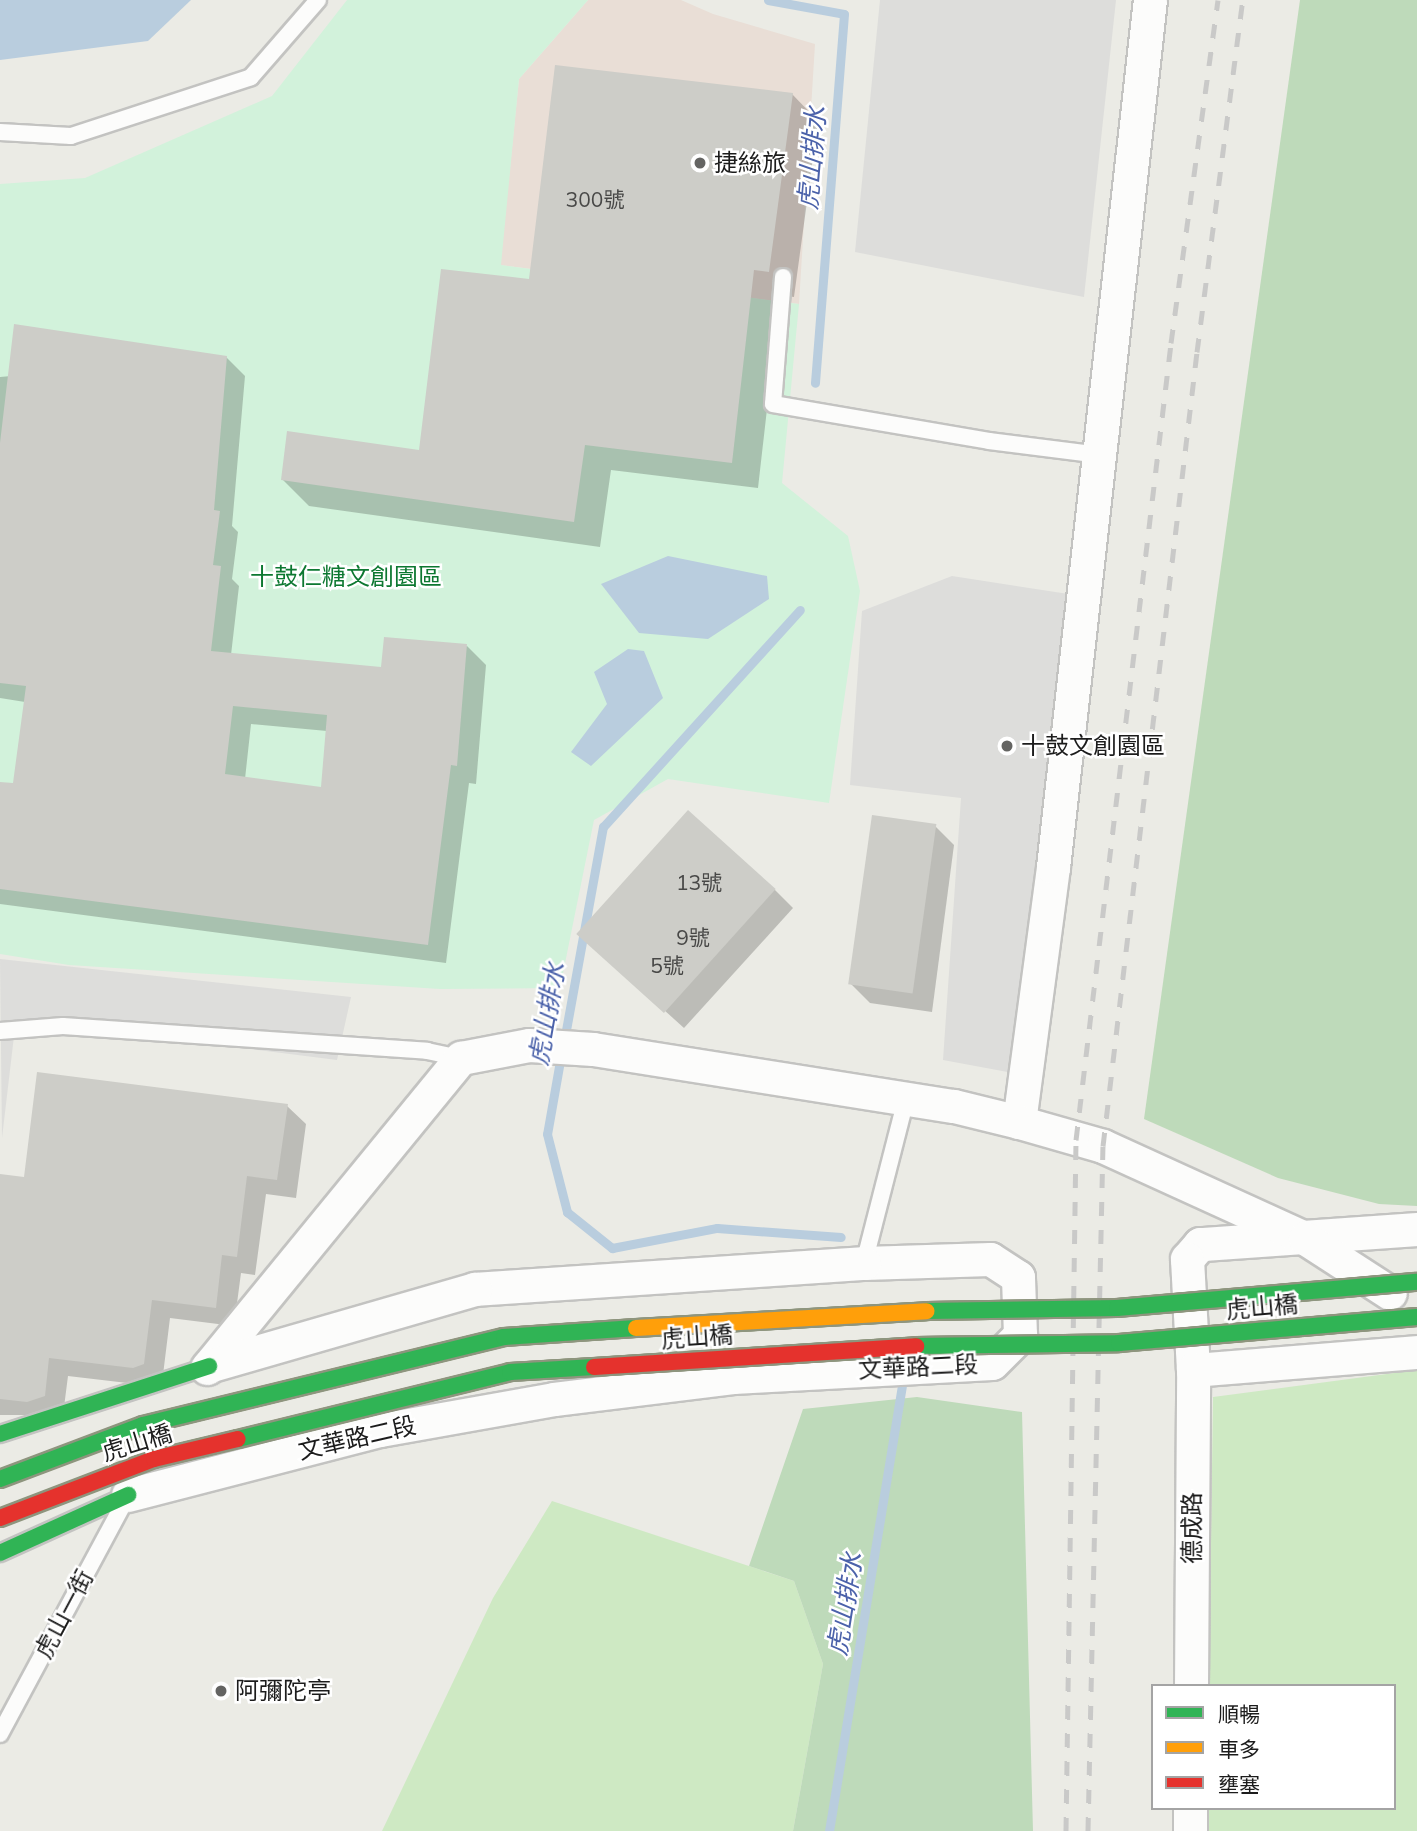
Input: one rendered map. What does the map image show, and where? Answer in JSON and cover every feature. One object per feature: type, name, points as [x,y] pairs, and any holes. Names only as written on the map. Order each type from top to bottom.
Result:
[{"type":"street","points":[[1019,1122],[1053,867],[1150,0]]},
{"type":"street","points":[[0,1553],[128,1495],[209,1366],[461,1058],[529,1045],[593,1049],[906,1099],[1019,1122],[1103,1146],[1305,1238],[1417,1311]]},
{"type":"street","points":[[1417,1229],[1200,1244],[1187,1259],[1193,1370],[1417,1352]]},
{"type":"street","name":"文華路二段","points":[[128,1495],[380,1430],[554,1399],[733,1377],[992,1363],[1020,1335],[1018,1277],[990,1259],[864,1263],[475,1289],[209,1366]]},
{"type":"street","name":"虎山橋","points":[[0,1479],[144,1425],[504,1338],[907,1311],[1117,1308],[1417,1282]]},
{"type":"street","name":"虎山橋","points":[[0,1518],[154,1459],[510,1372],[909,1346],[1119,1343],[1417,1317]]},
{"type":"street","points":[[2,1432],[209,1366]]},
{"type":"street","name":"德成路","points":[[1191,1684],[1193,1370]]},
{"type":"street","points":[[1190,1810],[1190,1831]]},
{"type":"lane","points":[[0,132],[71,136],[251,77],[318,0]]},
{"type":"lane","points":[[783,277],[772,404],[989,441],[1100,455]]},
{"type":"lane","points":[[0,1031],[62,1026],[427,1051],[461,1058]]},
{"type":"lane","points":[[864,1263],[906,1099]]},
{"type":"lane","name":"虎山一街","points":[[0,1734],[128,1495]]},
{"type":"shaded area","points":[[588,0],[681,0],[713,14],[815,44],[799,304],[500,265],[519,79]]},
{"type":"shaded area","points":[[880,0],[1116,0],[1084,297],[855,252]]},
{"type":"shaded area","points":[[952,576],[1075,595],[1013,1073],[943,1060],[961,798],[850,785],[862,611]]},
{"type":"shaded area","points":[[0,959],[351,997],[337,1060],[16,1019],[2,1138]]},
{"type":"green space","name":"十鼓仁糖文創園區","points":[[347,0],[588,0],[519,79],[501,265],[799,304],[782,483],[848,536],[860,591],[829,803],[668,779],[594,820],[560,988],[440,989],[69,965],[0,954],[0,184],[85,178],[272,96]]},
{"type":"green space","points":[[1300,0],[1417,0],[1417,1206],[1379,1204],[1278,1178],[1144,1119]]},
{"type":"green space","points":[[1417,1370],[1417,1831],[1208,1831],[1208,1810],[1396,1810],[1396,1684],[1209,1684],[1213,1397]]},
{"type":"green space","points":[[917,1397],[1022,1412],[1033,1831],[793,1831],[823,1664],[794,1581],[749,1566],[803,1409]]},
{"type":"green space","points":[[552,1501],[794,1581],[823,1664],[793,1831],[382,1831],[493,1598]]},
{"type":"water","points":[[0,0],[191,0],[148,41],[0,60]]},
{"type":"water","points":[[668,556],[767,576],[769,599],[708,639],[639,633],[601,584]]},
{"type":"water","points":[[628,649],[644,651],[663,698],[591,766],[571,752],[607,704],[594,672]]},
{"type":"building","points":[[555,65],[793,93],[769,272],[754,270],[732,463],[585,445],[574,522],[281,480],[287,431],[419,450],[441,269],[529,279]]},
{"type":"building","points":[[14,324],[227,356],[214,510],[220,511],[213,565],[221,566],[211,651],[381,667],[384,637],[467,644],[457,766],[451,765],[428,945],[0,889],[0,782],[13,783],[26,686],[0,683],[0,443]],"holes":[[[233,706],[327,715],[321,787],[225,774]]]},
{"type":"building","points":[[688,810],[776,889],[664,1013],[576,934]]},
{"type":"building","points":[[872,815],[936,824],[913,993],[848,984]]},
{"type":"building","points":[[37,1072],[288,1104],[277,1180],[247,1176],[237,1257],[222,1255],[216,1308],[152,1300],[144,1364],[133,1368],[49,1358],[45,1396],[27,1402],[0,1399],[0,1174],[24,1177]]},
{"type":"waterway","name":"虎山排水","points":[[768,0],[844,14],[815,383]]},
{"type":"waterway","name":"虎山排水","points":[[564,1041],[603,827],[800,610]]},
{"type":"waterway","name":"虎山排水","points":[[561,1055],[547,1134],[567,1212],[612,1248],[717,1228],[841,1237]]},
{"type":"waterway","name":"虎山排水","points":[[829,1831],[902,1385]]},
{"type":"railway","points":[[1066,1831],[1076,1140],[1171,343],[1218,0]]},
{"type":"railway","points":[[1088,1831],[1103,1146],[1197,352],[1243,0]]},
{"type":"traffic: fast","points":[[927,1311],[1117,1308],[1417,1282]]},
{"type":"traffic: fast","points":[[916,1346],[1119,1343],[1417,1317]]},
{"type":"traffic: fast","points":[[0,1479],[143,1425],[504,1337],[636,1328]]},
{"type":"traffic: fast","points":[[0,1434],[209,1366]]},
{"type":"traffic: fast","points":[[238,1439],[510,1372],[594,1367]]},
{"type":"traffic: fast","points":[[0,1553],[128,1495]]},
{"type":"traffic: slow","points":[[636,1328],[927,1311]]},
{"type":"traffic: jam","points":[[594,1367],[916,1346]]},
{"type":"traffic: jam","points":[[0,1518],[154,1459],[238,1439]]},
{"type":"place","name":"捷絲旅","points":[[700,163]]},
{"type":"place","name":"十鼓文創園區","points":[[1007,746]]},
{"type":"place","name":"阿彌陀亭","points":[[221,1691]]}]
